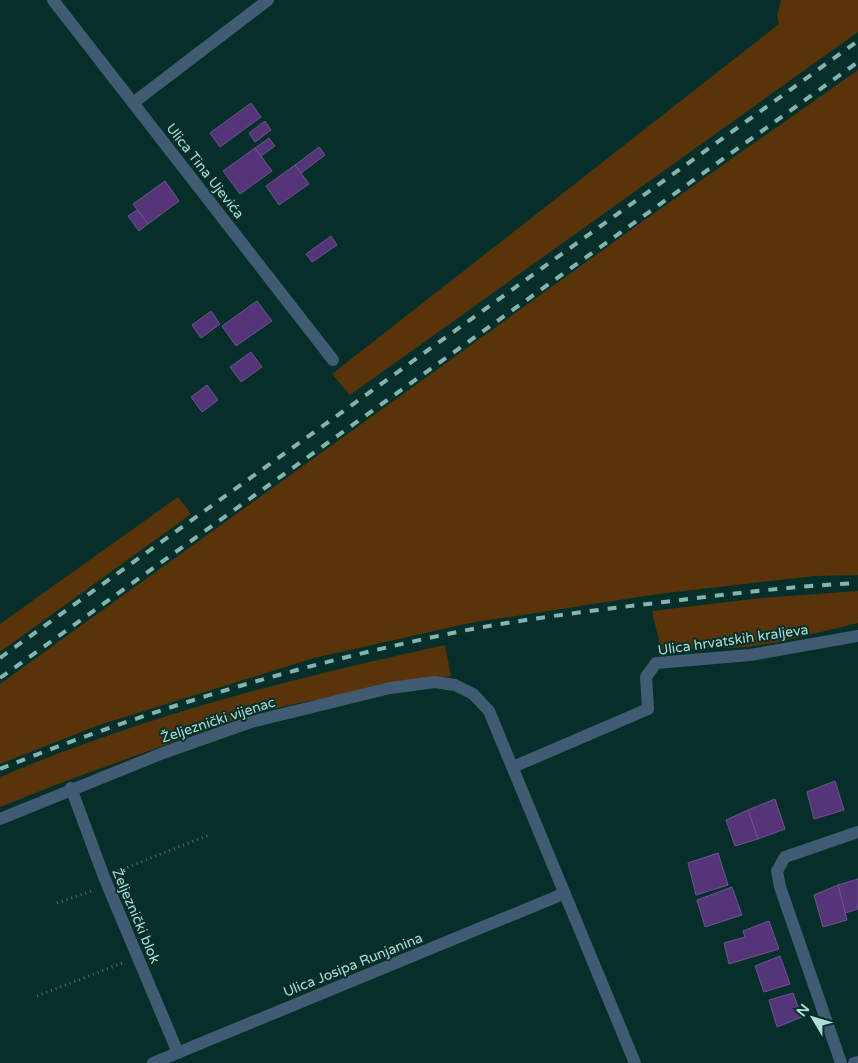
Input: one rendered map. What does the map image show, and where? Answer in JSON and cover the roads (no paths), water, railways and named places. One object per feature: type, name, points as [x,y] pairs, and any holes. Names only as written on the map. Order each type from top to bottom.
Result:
[{"type":"street","name":"Ulica Tina Ujevića","points":[[53,0],[333,360]]},
{"type":"street","points":[[133,103],[268,0]]},
{"type":"street","name":"Ulica hrvatskih kraljeva","points":[[513,767],[648,709],[646,677],[656,663],[750,655],[858,636]]},
{"type":"street","name":"Željeznički vijenac","points":[[0,819],[71,788],[252,722],[390,688],[436,682],[455,685],[473,694],[489,711],[513,767]]},
{"type":"street","points":[[513,767],[563,894],[635,1063]]},
{"type":"street","name":"Željeznički blok","points":[[71,788],[105,881],[178,1053]]},
{"type":"street","points":[[841,1063],[780,887],[777,871],[785,857],[858,832]]},
{"type":"street","name":"Ulica Josipa Runjanina","points":[[153,1063],[563,894]]},
{"type":"street","points":[[854,1063],[858,1062]]},
{"type":"railway","points":[[0,658],[858,41]]},
{"type":"railway","points":[[0,678],[858,62]]},
{"type":"railway","points":[[0,769],[170,707],[286,673],[462,631],[563,615],[688,599],[809,586],[858,583]]}]
